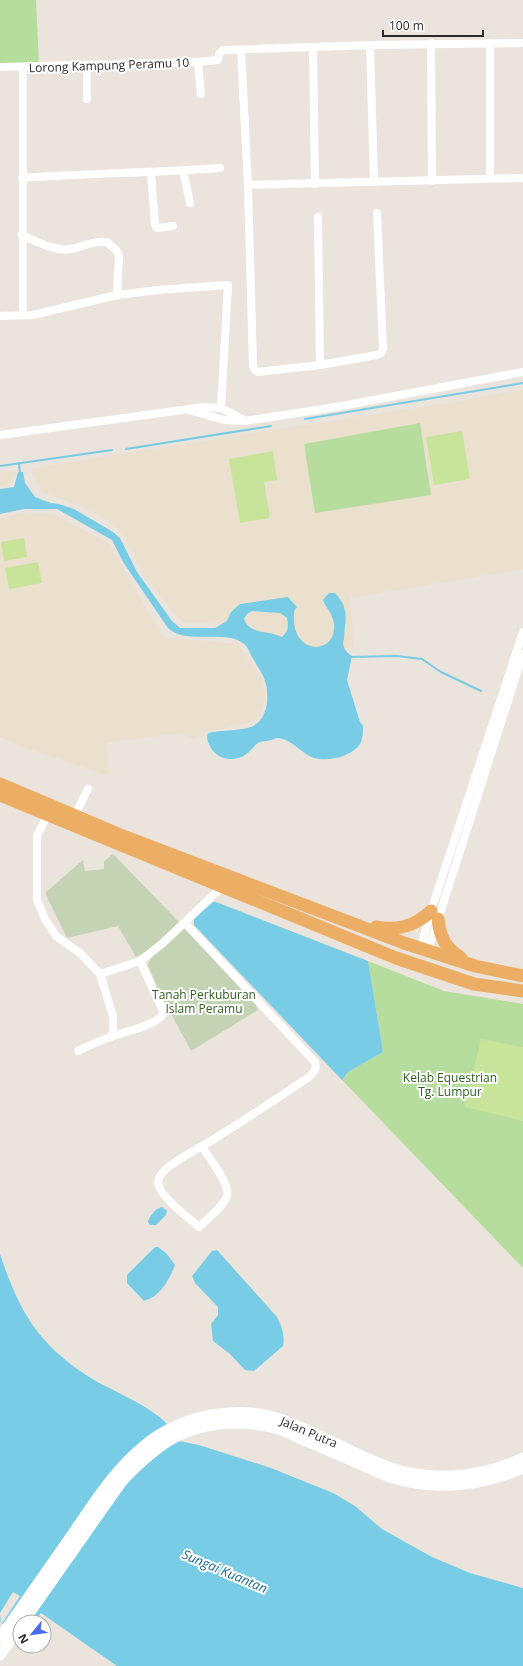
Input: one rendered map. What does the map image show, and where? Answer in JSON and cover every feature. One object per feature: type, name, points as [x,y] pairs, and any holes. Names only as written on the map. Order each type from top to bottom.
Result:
[{"type":"highway","points":[[0,784],[118,834],[353,924],[424,950],[475,966],[523,976]]},
{"type":"highway","points":[[0,795],[47,816],[223,886],[396,958],[474,984],[523,991]]},
{"type":"highway","points":[[353,924],[389,930],[402,928],[435,915],[439,933],[447,947],[459,957],[475,966]]},
{"type":"highway","points":[[319,927],[332,925],[410,955],[418,954],[424,950]]},
{"type":"highway","points":[[424,950],[427,958],[434,964],[476,977],[523,984]]},
{"type":"main road","name":"Jalan Putra","points":[[29,1614],[122,1481],[138,1465],[171,1439],[227,1418],[256,1414],[284,1420],[389,1468],[421,1475],[450,1476],[486,1472],[523,1458]]},
{"type":"main road","name":"Jalan Putra","points":[[0,1638],[116,1473],[144,1445],[163,1432],[183,1423],[205,1416],[227,1418],[280,1429],[389,1477],[416,1484],[462,1485],[491,1480],[523,1468]]},
{"type":"main road","points":[[0,1655],[12,1638]]},
{"type":"street","points":[[377,213],[381,353],[320,365],[258,372],[255,370],[253,366],[248,185],[241,50],[431,43],[523,42]]},
{"type":"street","points":[[431,43],[432,181]]},
{"type":"street","points":[[490,43],[490,178]]},
{"type":"street","points":[[370,45],[374,182]]},
{"type":"street","points":[[313,47],[315,184]]},
{"type":"street","name":"Lorong Kampung Peramu 10","points":[[0,67],[23,68],[198,62],[218,60],[219,54],[223,50],[241,50]]},
{"type":"street","points":[[198,62],[201,94]]},
{"type":"street","points":[[87,66],[87,99]]},
{"type":"street","points":[[23,68],[23,315]]},
{"type":"street","points":[[22,178],[220,168]]},
{"type":"street","points":[[183,170],[190,203]]},
{"type":"street","points":[[151,172],[156,228],[160,229],[173,226]]},
{"type":"street","points":[[248,185],[523,178]]},
{"type":"street","points":[[318,217],[320,365]]},
{"type":"street","points":[[22,235],[50,246],[68,249],[86,244],[108,242],[117,251],[119,256],[117,295]]},
{"type":"street","points":[[0,316],[32,315],[117,295],[158,290],[228,285],[221,408]]},
{"type":"street","points":[[189,410],[224,420],[245,421],[342,406],[523,372]]},
{"type":"street","points":[[0,435],[204,407],[221,408],[245,421]]},
{"type":"street","points":[[424,950],[422,943],[435,915],[520,659],[523,632]]},
{"type":"street","points":[[74,815],[88,789]]},
{"type":"street","points":[[47,816],[39,830],[36,844],[37,894],[39,907],[56,936],[66,945],[81,954],[100,974],[113,1016],[113,1030],[110,1037]]},
{"type":"street","points":[[100,974],[140,961],[163,943],[223,886]]},
{"type":"street","points":[[185,923],[315,1062],[316,1066],[315,1071],[309,1077],[166,1169],[160,1175],[158,1181],[160,1188],[166,1197],[199,1227],[219,1208],[227,1197],[228,1191],[202,1146]]},
{"type":"street","points":[[78,1051],[161,1018],[164,1013],[140,961]]},
{"type":"shaded area","points":[[523,389],[523,569],[350,598],[354,647],[303,653],[237,624],[183,622],[169,607],[142,571],[123,535],[109,521],[76,504],[41,492],[31,468],[459,401]]},
{"type":"shaded area","points":[[16,470],[11,483],[0,486],[0,472]]},
{"type":"shaded area","points":[[29,512],[56,515],[109,544],[163,637],[237,644],[262,678],[265,700],[260,716],[246,724],[205,732],[194,740],[182,733],[107,743],[109,776],[28,749],[0,737],[0,518]]},
{"type":"green space","points":[[0,0],[36,0],[39,65],[0,66]]},
{"type":"green space","points":[[420,423],[431,495],[315,513],[304,444]]},
{"type":"green space","points":[[462,431],[470,479],[434,485],[426,437]]},
{"type":"green space","points":[[273,451],[277,480],[264,482],[270,518],[240,523],[229,459]]},
{"type":"green space","points":[[24,538],[27,557],[4,561],[1,542]]},
{"type":"green space","points":[[38,562],[42,583],[9,589],[5,568]]},
{"type":"green space","name":"Tanah Perkuburan Islam Peramu","points":[[113,854],[179,922],[149,950],[136,957],[118,926],[67,938],[45,893],[83,860],[85,871],[104,869],[104,861]]},
{"type":"green space","name":"Tanah Perkuburan Islam Peramu","points":[[185,928],[256,1005],[258,1010],[191,1051],[160,993],[148,965],[158,951]]},
{"type":"green space","name":"Kelab Equestrian Tg. Lumpur","points":[[368,961],[444,991],[523,1004],[523,1268],[342,1080],[348,1072],[383,1052]]},
{"type":"green space","points":[[481,1039],[523,1047],[523,1121],[465,1107]]},
{"type":"water","points":[[18,472],[23,472],[25,483],[35,497],[74,509],[113,532],[120,538],[137,572],[172,621],[180,628],[215,628],[227,621],[231,612],[240,604],[288,597],[297,607],[294,611],[296,632],[308,645],[316,647],[329,641],[333,634],[334,624],[332,617],[323,600],[329,593],[335,593],[343,604],[346,614],[343,645],[346,651],[352,656],[347,680],[360,722],[363,726],[360,744],[345,755],[332,759],[320,759],[309,756],[292,743],[276,738],[258,743],[240,758],[229,759],[219,756],[209,744],[207,739],[208,733],[249,728],[258,722],[262,717],[267,705],[267,691],[263,675],[247,647],[236,639],[227,637],[185,636],[168,628],[123,562],[112,540],[57,509],[24,509],[0,514],[0,489],[14,487]],"holes":[[[252,611],[280,613],[287,618],[288,624],[288,629],[282,637],[250,628],[244,619],[247,614]]]},
{"type":"water","points":[[213,902],[368,961],[383,1052],[348,1072],[342,1080],[194,925],[194,918]]},
{"type":"water","points":[[162,1207],[167,1211],[166,1215],[156,1225],[150,1225],[148,1222],[151,1215],[157,1209]]},
{"type":"water","points":[[155,1247],[158,1247],[167,1254],[175,1265],[164,1287],[150,1299],[144,1301],[127,1283],[127,1275]]},
{"type":"water","points":[[217,1250],[277,1317],[282,1328],[284,1338],[283,1346],[254,1371],[245,1370],[230,1354],[213,1341],[211,1324],[218,1315],[218,1307],[195,1283],[192,1276],[212,1251]]},
{"type":"water","name":"Sungai Kuantan","points":[[0,1254],[15,1294],[34,1327],[45,1341],[75,1367],[94,1380],[135,1401],[161,1418],[179,1441],[199,1445],[271,1468],[333,1493],[355,1506],[382,1529],[432,1557],[470,1573],[523,1588],[523,1666],[117,1666],[52,1621],[52,1614],[12,1614],[12,1630],[0,1622]]},
{"type":"pier","points":[[13,1592],[20,1596],[1,1625],[0,1613]]},
{"type":"waterway","points":[[305,419],[523,383]]},
{"type":"waterway","points":[[126,449],[271,426]]},
{"type":"waterway","points":[[0,466],[112,450]]},
{"type":"waterway","points":[[19,463],[20,474]]},
{"type":"waterway","points":[[350,657],[397,656],[422,659],[441,672],[481,691]]}]
